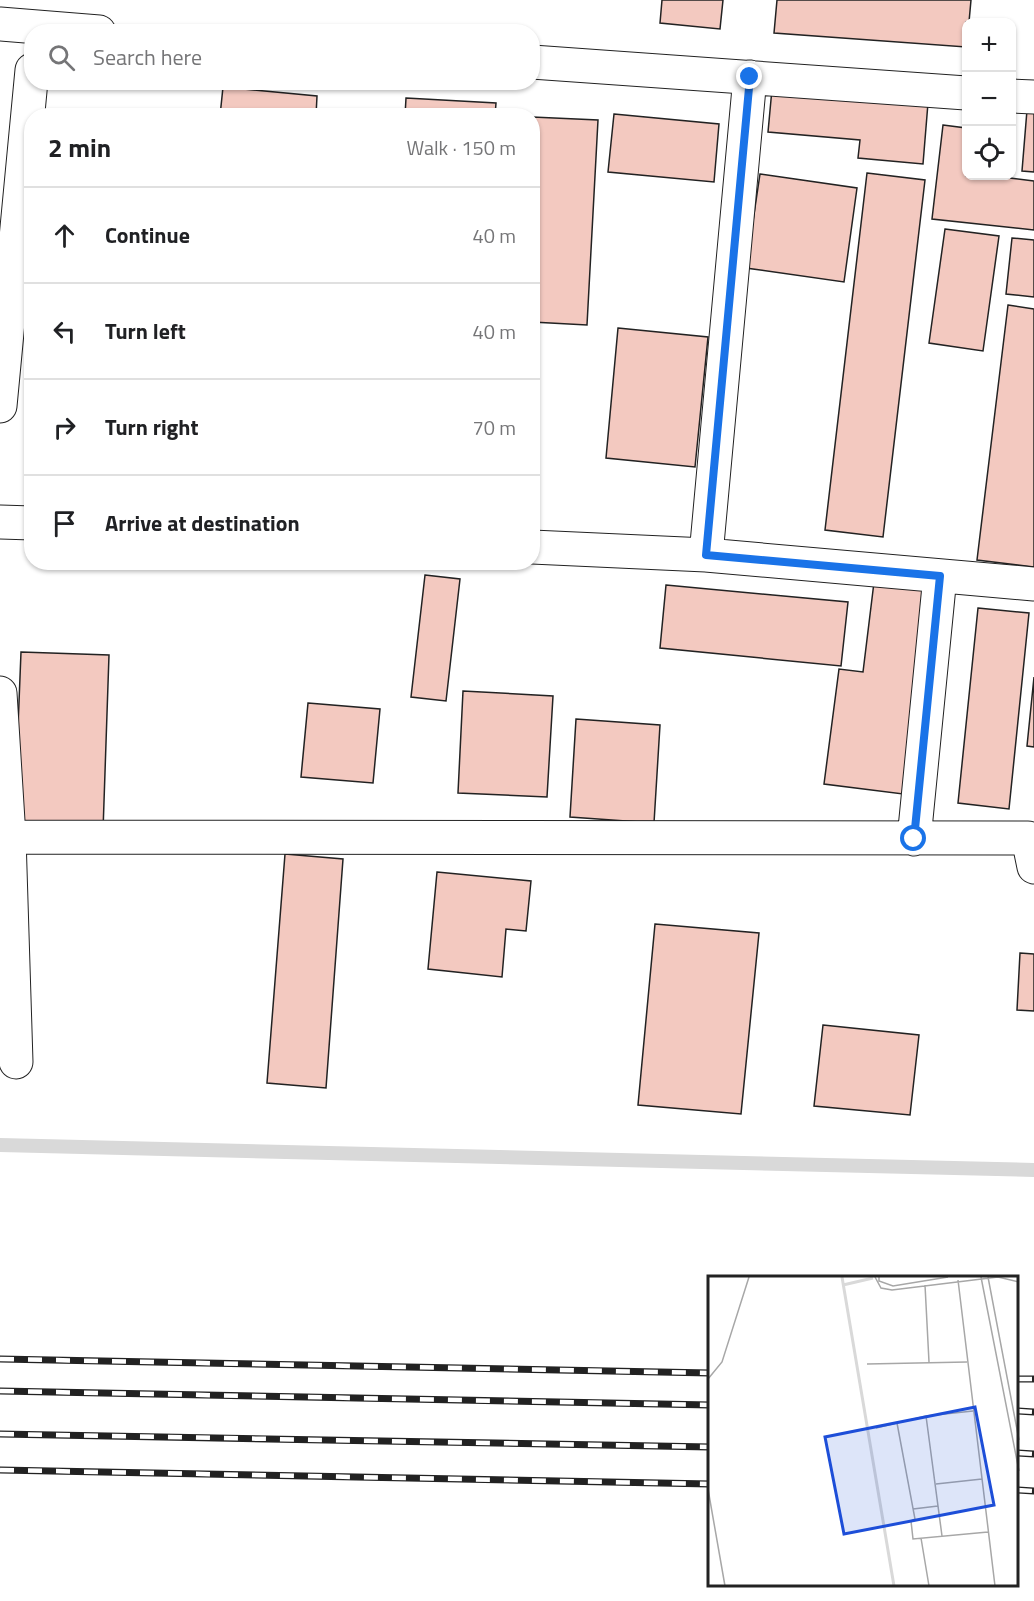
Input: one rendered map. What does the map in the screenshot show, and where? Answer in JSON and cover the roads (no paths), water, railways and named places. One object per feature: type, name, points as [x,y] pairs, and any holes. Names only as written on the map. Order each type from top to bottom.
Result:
[{"type":"street","points":[[0,24],[24,27]]},
{"type":"street","points":[[540,63],[962,93]]},
{"type":"street","points":[[706,555],[750,77]]},
{"type":"street","points":[[28,108],[30,90]]},
{"type":"street","points":[[1016,96],[1034,97]]},
{"type":"street","points":[[0,406],[24,154]]},
{"type":"street","points":[[0,522],[24,524]]},
{"type":"street","points":[[540,547],[706,555],[1034,584]]},
{"type":"street","points":[[914,839],[940,576]]},
{"type":"street","points":[[0,693],[9,837],[16,1062]]},
{"type":"street","points":[[9,837],[1028,838],[1034,867]]},
{"type":"waterway","points":[[0,1145],[1034,1170]]},
{"type":"railway","points":[[0,1359],[708,1373]]},
{"type":"railway","points":[[1019,1379],[1034,1379]]},
{"type":"railway","points":[[0,1391],[708,1405]]},
{"type":"railway","points":[[1019,1411],[1034,1412]]},
{"type":"railway","points":[[0,1434],[708,1447]]},
{"type":"railway","points":[[1019,1453],[1034,1454]]},
{"type":"railway","points":[[0,1470],[708,1484]]},
{"type":"railway","points":[[1019,1490],[1034,1491]]}]
